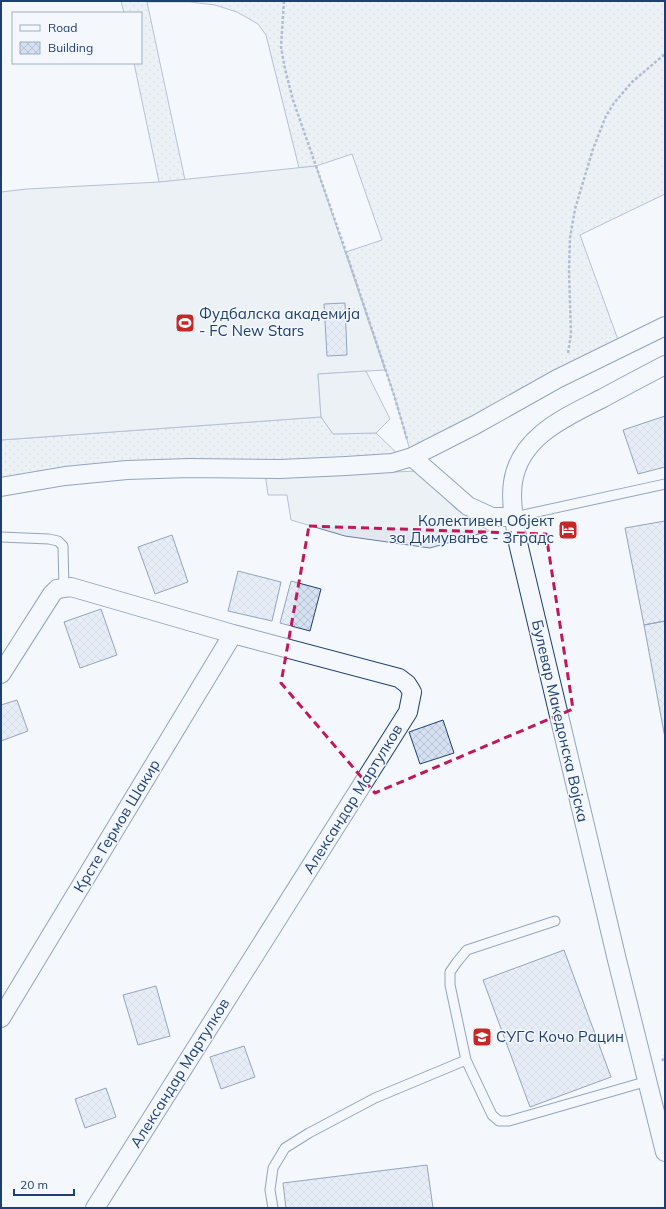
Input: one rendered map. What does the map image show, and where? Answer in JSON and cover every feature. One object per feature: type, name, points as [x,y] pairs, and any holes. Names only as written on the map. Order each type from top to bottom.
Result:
[{"type":"street","points":[[1,487],[65,476],[127,470],[190,468],[280,469],[392,463],[412,457],[557,379],[665,326]]},
{"type":"street","name":"Булевар Македонска Војска","points":[[665,365],[559,421],[541,434],[529,446],[520,462],[513,481],[512,497],[518,543],[613,944],[665,1152]]},
{"type":"street","points":[[412,457],[468,506],[492,517],[514,517]]},
{"type":"street","points":[[1,674],[48,599],[57,589],[67,587]]},
{"type":"street","name":"Александар Мартулков","points":[[67,587],[233,634],[399,678],[407,684],[412,692],[408,712],[96,1208]]},
{"type":"street","name":"Крсте Гермов Шакир","points":[[1,1018],[233,634]]},
{"type":"lane","points":[[514,517],[665,484]]},
{"type":"lane","points":[[1,537],[49,539],[58,541],[63,546],[67,587]]},
{"type":"lane","points":[[555,921],[467,950],[450,972],[450,985],[466,1060],[492,1115],[499,1121],[509,1121],[648,1081]]},
{"type":"lane","points":[[273,1208],[270,1190],[273,1168],[285,1148],[309,1133],[375,1098],[466,1060]]},
{"type":"path","points":[[284,1],[281,47],[292,94],[394,395],[412,457]]},
{"type":"path","points":[[557,379],[565,362],[570,343],[569,253],[572,223],[593,149],[606,116],[614,103],[632,82],[665,54]]},
{"type":"highlighted area","points":[[309,526],[546,534],[573,709],[375,793],[281,683]]},
{"type":"shaded area","points":[[121,1],[665,1],[665,194],[580,235],[621,348],[412,457],[394,395],[346,252],[382,240],[352,154],[316,166],[299,168],[266,35],[258,24],[237,12],[215,5],[190,2],[147,2],[185,180],[159,182],[134,64],[142,64],[142,12],[124,12]]},
{"type":"shaded area","name":"Фудбалска академија - FC New Stars","points":[[316,166],[385,370],[318,374],[321,417],[1,440],[1,192],[27,189],[159,182]]},
{"type":"shaded area","points":[[366,371],[390,419],[376,433],[333,434],[321,417],[318,374]]},
{"type":"shaded area","points":[[321,417],[333,434],[376,433],[403,459],[1,487],[1,440]]},
{"type":"shaded area","points":[[417,471],[456,509],[489,531],[430,548],[345,536],[291,520],[287,495],[268,495],[265,473],[347,474]]},
{"type":"building","points":[[345,303],[347,355],[327,356],[324,304]]},
{"type":"building","points":[[665,416],[665,467],[638,474],[623,430]]},
{"type":"building","points":[[665,521],[665,621],[644,625],[625,528]]},
{"type":"building","points":[[172,535],[188,582],[155,594],[138,547]]},
{"type":"building","points":[[238,571],[281,582],[272,621],[228,611]]},
{"type":"building","points":[[291,581],[321,589],[310,631],[280,623]]},
{"type":"building","points":[[101,609],[117,655],[80,668],[64,622]]},
{"type":"building","points":[[665,621],[665,738],[644,625]]},
{"type":"building","points":[[17,700],[28,731],[1,741],[1,705]]},
{"type":"building","points":[[443,720],[454,753],[420,764],[409,732]]},
{"type":"building","points":[[564,950],[611,1077],[530,1107],[483,980]]},
{"type":"building","points":[[156,986],[170,1036],[138,1045],[123,995]]},
{"type":"building","points":[[244,1046],[255,1077],[221,1089],[210,1057]]},
{"type":"building","points":[[106,1088],[116,1117],[85,1128],[75,1099]]},
{"type":"building","points":[[427,1165],[433,1208],[286,1208],[283,1183]]},
{"type":"place","name":"Фудбалска академија - FC New Stars","points":[[185,323]]},
{"type":"place","name":"Колективен Објект за Димување - Зградс","points":[[568,530]]},
{"type":"place","name":"СУГС Кочо Рацин","points":[[482,1037]]}]
